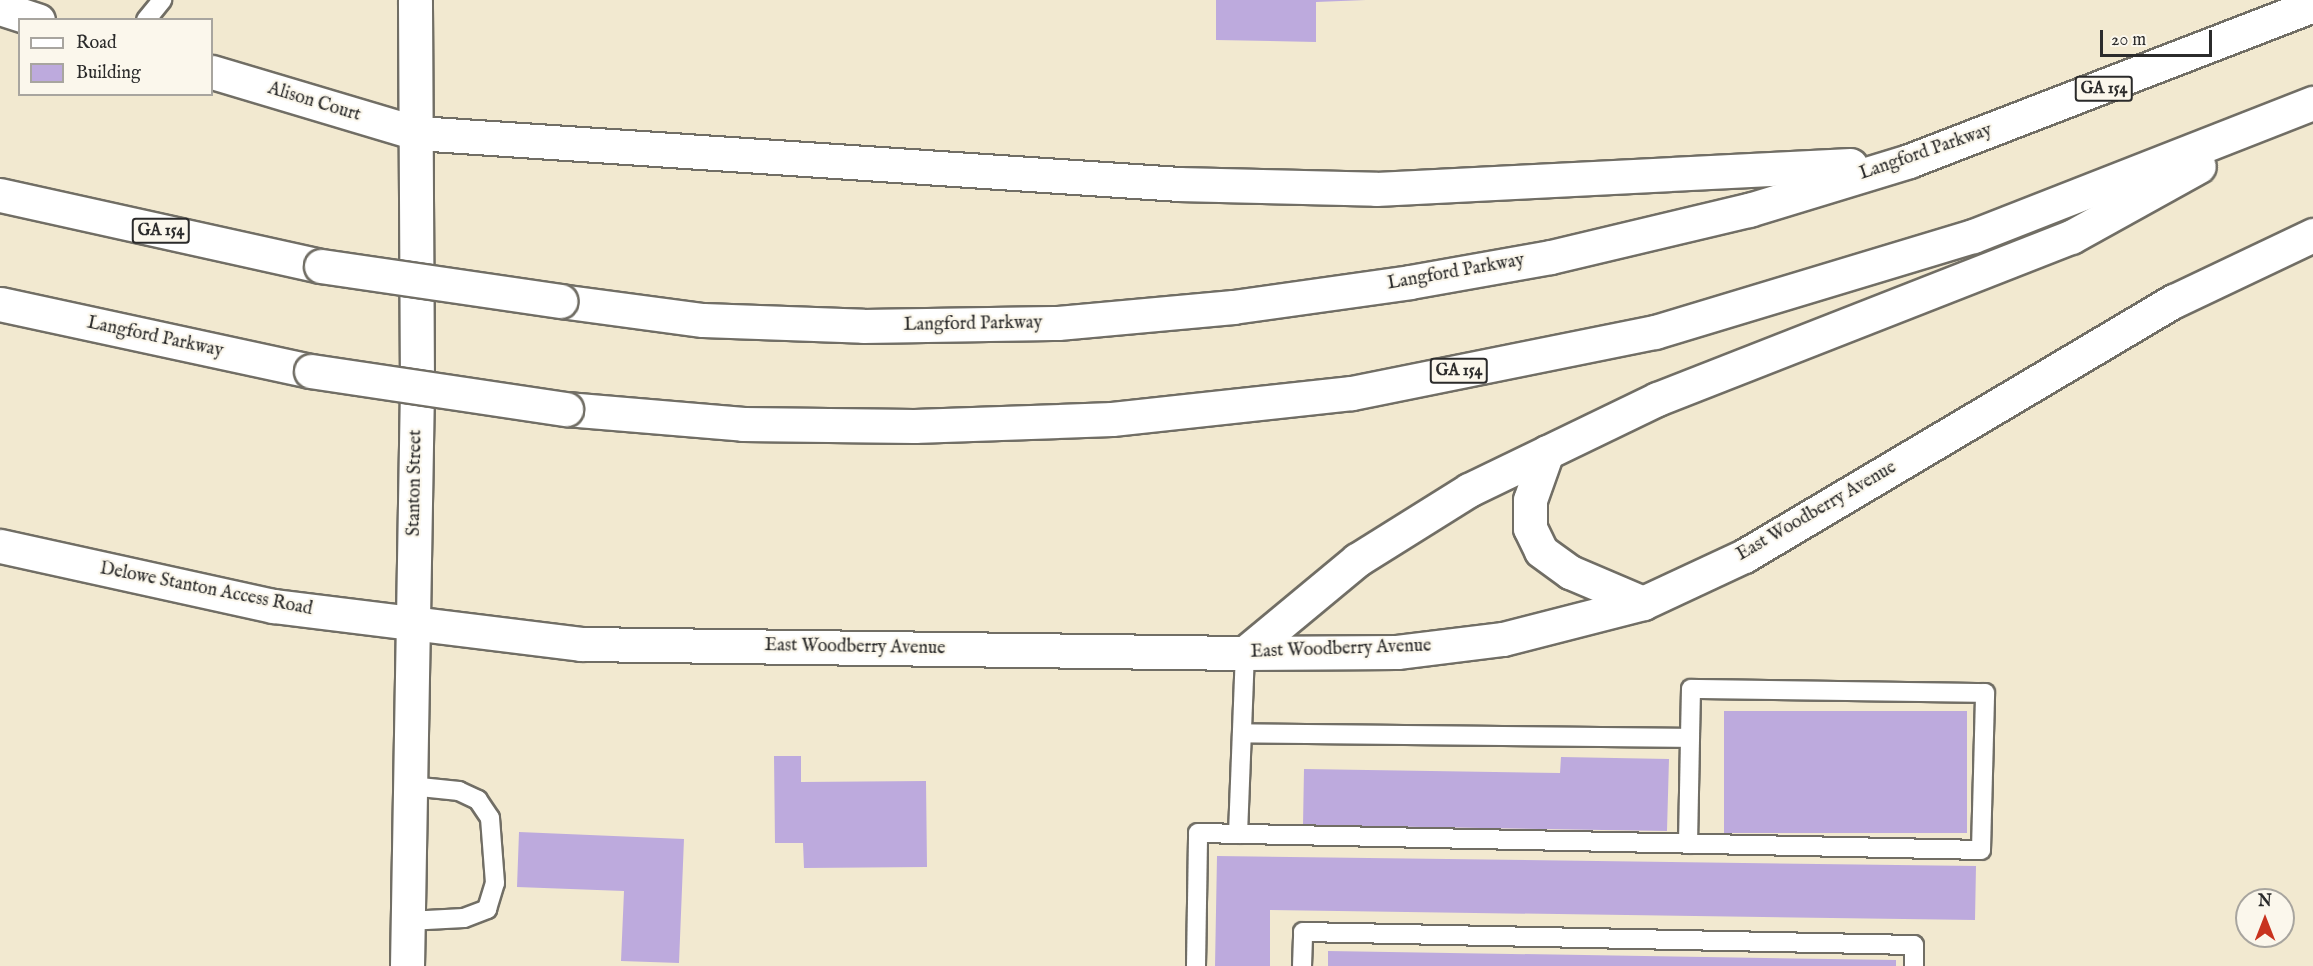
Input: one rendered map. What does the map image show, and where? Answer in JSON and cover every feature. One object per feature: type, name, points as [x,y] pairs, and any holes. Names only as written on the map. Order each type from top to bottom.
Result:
[{"type":"main road","name":"Stanton Street","points":[[406,966],[414,625],[417,133],[415,0]]},
{"type":"main road","name":"Langford Parkway","points":[[0,195],[321,267],[560,302],[703,320],[862,327],[1058,323],[1233,307],[1551,257],[1749,210],[1909,161],[2313,5]]},
{"type":"main road","points":[[0,8],[32,18]]},
{"type":"main road","name":"Alison Court","points":[[213,72],[417,133],[1178,184],[1376,189],[1909,161]]},
{"type":"main road","name":"Langford Parkway","points":[[0,304],[311,371],[566,409],[743,424],[914,426],[1112,419],[1352,393],[1655,332],[1972,236],[2310,104]]},
{"type":"main road","points":[[1245,653],[1357,560],[1469,490],[1657,399],[2071,237],[2310,104]]},
{"type":"main road","name":"East Woodberry Avenue","points":[[414,625],[581,644],[1245,653],[1397,652],[1503,639],[1643,603],[1744,556],[2174,302],[2313,235]]},
{"type":"main road","points":[[1547,452],[1530,500],[1530,528],[1541,551],[1570,572],[1643,603]]},
{"type":"main road","name":"Delowe Stanton Access Road","points":[[0,546],[273,606],[414,625]]},
{"type":"lane","points":[[148,18],[162,0]]},
{"type":"lane","points":[[1238,834],[1245,653]]},
{"type":"lane","points":[[1196,966],[1198,833],[1688,844],[1981,850],[1984,693],[1691,689],[1688,844]]},
{"type":"lane","points":[[1242,733],[1690,738]]},
{"type":"lane","points":[[408,921],[464,918],[488,909],[495,883],[490,818],[477,800],[459,791],[410,786]]},
{"type":"lane","points":[[1302,966],[1303,932],[1914,945],[1914,966]]},
{"type":"building","points":[[1216,0],[1366,0],[1316,2],[1316,42],[1216,40]]},
{"type":"building","points":[[1724,711],[1967,711],[1967,833],[1724,833]]},
{"type":"building","points":[[774,756],[801,756],[801,782],[926,781],[927,867],[804,868],[803,843],[775,843]]},
{"type":"building","points":[[1561,757],[1669,759],[1667,831],[1303,825],[1304,769],[1560,773]]},
{"type":"building","points":[[519,832],[684,839],[679,963],[621,961],[624,891],[517,887]]},
{"type":"building","points":[[1217,856],[1976,866],[1975,920],[1270,910],[1270,966],[1215,966]]},
{"type":"building","points":[[1328,951],[1896,960],[1896,966],[1328,966]]}]
